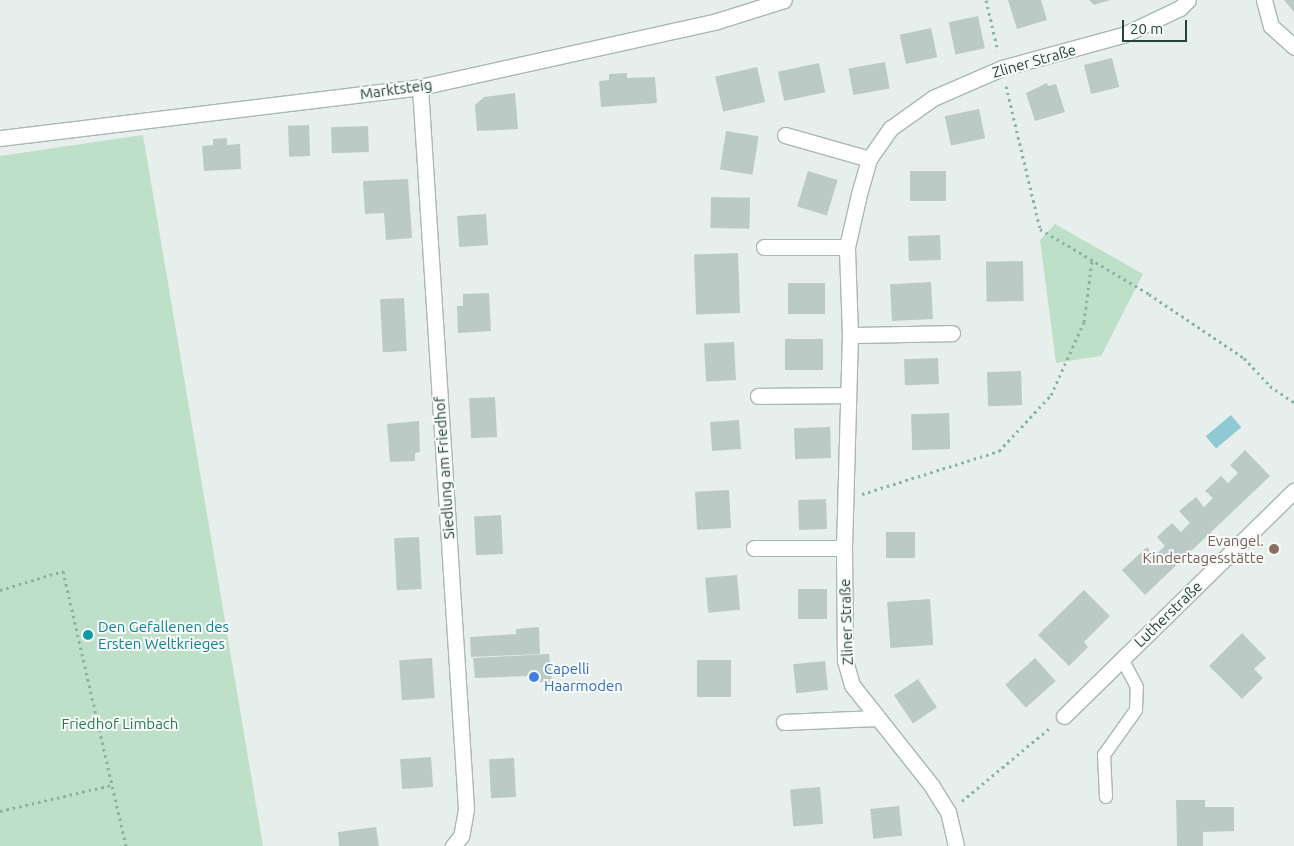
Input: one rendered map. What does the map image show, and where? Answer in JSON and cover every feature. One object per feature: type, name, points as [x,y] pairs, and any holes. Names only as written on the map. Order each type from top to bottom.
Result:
[{"type":"street","name":"Marktsteig","points":[[0,138],[420,87],[717,21],[784,0]]},
{"type":"street","name":"Zliner Straße","points":[[956,846],[948,812],[905,750],[876,718],[852,685],[845,661],[844,548],[850,335],[847,247],[869,159],[891,128],[933,98],[1002,68],[1123,35],[1180,8],[1188,0]]},
{"type":"street","points":[[1264,0],[1271,26],[1294,47]]},
{"type":"street","name":"Siedlung am Friedhof","points":[[420,87],[466,809],[461,836],[453,846]]},
{"type":"street","points":[[785,135],[869,159]]},
{"type":"street","points":[[764,247],[847,247]]},
{"type":"street","points":[[850,335],[952,333]]},
{"type":"street","points":[[758,396],[848,395]]},
{"type":"street","name":"Lutherstraße","points":[[1064,716],[1294,491]]},
{"type":"street","points":[[754,548],[844,548]]},
{"type":"street","points":[[784,722],[876,718]]},
{"type":"lane","points":[[1106,797],[1104,755],[1136,710],[1136,687],[1122,659]]},
{"type":"path","points":[[986,0],[1040,230],[1092,260],[1244,358],[1270,386],[1294,402]]},
{"type":"path","points":[[845,499],[999,451],[1051,395],[1084,322],[1092,260]]},
{"type":"path","points":[[0,590],[64,571],[126,846]]},
{"type":"path","points":[[948,812],[1064,716]]},
{"type":"path","points":[[0,812],[112,785]]},
{"type":"green space","name":"Friedhof Limbach","points":[[143,135],[263,846],[0,846],[0,156]]},
{"type":"green space","points":[[1055,224],[1143,274],[1101,356],[1056,363],[1040,240]]},
{"type":"water","points":[[1231,415],[1241,427],[1216,448],[1206,436]]},
{"type":"building","points":[[1008,0],[1041,0],[1047,20],[1017,29]]},
{"type":"building","points":[[1089,0],[1110,0],[1094,5]]},
{"type":"building","points":[[1284,0],[1294,0],[1294,12]]},
{"type":"building","points":[[978,16],[985,48],[956,55],[949,22]]},
{"type":"building","points":[[931,28],[937,57],[906,64],[900,35]]},
{"type":"building","points":[[1112,58],[1119,87],[1091,94],[1084,65]]},
{"type":"building","points":[[885,62],[890,89],[853,95],[849,68]]},
{"type":"building","points":[[819,63],[825,92],[784,101],[778,72]]},
{"type":"building","points":[[757,67],[765,102],[723,112],[715,77]]},
{"type":"building","points":[[627,73],[627,78],[655,77],[657,103],[601,107],[599,81],[609,80],[609,74]]},
{"type":"building","points":[[1047,83],[1048,86],[1056,84],[1065,112],[1035,121],[1026,93]]},
{"type":"building","points":[[515,93],[518,129],[477,131],[475,105],[484,97]]},
{"type":"building","points":[[979,109],[985,138],[951,146],[945,116]]},
{"type":"building","points":[[309,125],[310,156],[289,157],[288,126]]},
{"type":"building","points":[[368,126],[369,152],[332,153],[331,127]]},
{"type":"building","points":[[726,131],[759,136],[752,175],[720,170]]},
{"type":"building","points":[[227,138],[227,145],[240,144],[241,169],[204,171],[202,146],[213,145],[213,139]]},
{"type":"building","points":[[808,171],[838,180],[827,215],[797,206]]},
{"type":"building","points":[[910,171],[946,171],[946,201],[910,201]]},
{"type":"building","points":[[408,179],[412,238],[386,240],[384,213],[365,214],[363,181]]},
{"type":"building","points":[[711,197],[750,198],[749,229],[710,228]]},
{"type":"building","points":[[486,214],[488,245],[459,247],[457,216]]},
{"type":"building","points":[[940,235],[941,260],[909,261],[908,236]]},
{"type":"building","points":[[738,253],[740,313],[696,314],[694,255]]},
{"type":"building","points":[[1023,261],[1024,301],[987,302],[986,262]]},
{"type":"building","points":[[931,282],[933,319],[892,321],[890,284]]},
{"type":"building","points":[[788,283],[825,283],[825,314],[788,314]]},
{"type":"building","points":[[489,293],[491,331],[458,333],[457,306],[463,306],[463,294]]},
{"type":"building","points":[[404,298],[407,351],[383,352],[380,299]]},
{"type":"building","points":[[785,339],[823,339],[823,370],[785,370]]},
{"type":"building","points":[[734,342],[736,380],[706,382],[704,344]]},
{"type":"building","points":[[938,358],[939,384],[905,385],[904,359]]},
{"type":"building","points":[[1021,371],[1022,405],[988,406],[987,372]]},
{"type":"building","points":[[495,397],[497,437],[471,438],[469,398]]},
{"type":"building","points":[[949,413],[950,449],[912,450],[911,414]]},
{"type":"building","points":[[739,420],[741,449],[712,451],[710,422]]},
{"type":"building","points":[[419,421],[420,452],[415,453],[415,461],[390,462],[387,424]]},
{"type":"building","points":[[830,427],[831,458],[795,459],[794,428]]},
{"type":"building","points":[[1245,450],[1270,476],[1145,595],[1122,570],[1147,547],[1154,556],[1165,546],[1157,537],[1172,523],[1181,532],[1190,523],[1179,511],[1196,497],[1204,507],[1213,498],[1205,491],[1221,476],[1228,483],[1238,473],[1230,465]]},
{"type":"building","points":[[729,490],[731,528],[697,530],[695,492]]},
{"type":"building","points":[[826,499],[827,529],[799,530],[798,500]]},
{"type":"building","points":[[501,515],[503,554],[476,555],[474,516]]},
{"type":"building","points":[[886,532],[915,532],[915,558],[886,558]]},
{"type":"building","points":[[419,537],[422,589],[397,590],[394,538]]},
{"type":"building","points":[[737,575],[740,610],[708,613],[705,578]]},
{"type":"building","points":[[798,589],[827,589],[827,619],[798,619]]},
{"type":"building","points":[[1084,590],[1110,616],[1084,642],[1088,647],[1069,666],[1038,635]]},
{"type":"building","points":[[930,599],[933,645],[890,648],[887,602]]},
{"type":"building","points":[[539,627],[540,654],[471,657],[470,637],[516,634],[516,629]]},
{"type":"building","points":[[1242,633],[1266,658],[1254,669],[1263,678],[1242,699],[1209,666]]},
{"type":"building","points":[[549,654],[552,682],[529,682],[528,676],[475,678],[473,658]]},
{"type":"building","points":[[432,658],[435,698],[402,700],[399,660]]},
{"type":"building","points":[[1035,658],[1056,681],[1026,708],[1005,685]]},
{"type":"building","points":[[697,660],[731,660],[731,697],[697,697]]},
{"type":"building","points":[[825,661],[828,690],[796,693],[793,664]]},
{"type":"building","points":[[918,679],[937,707],[913,723],[894,695]]},
{"type":"building","points":[[431,757],[433,787],[402,789],[400,759]]},
{"type":"building","points":[[514,758],[516,797],[491,798],[489,759]]},
{"type":"building","points":[[820,787],[823,824],[793,826],[790,790]]},
{"type":"building","points":[[1176,800],[1205,800],[1205,807],[1234,807],[1234,831],[1203,832],[1203,846],[1177,846]]},
{"type":"building","points":[[899,806],[902,836],[873,839],[870,809]]},
{"type":"building","points":[[376,827],[379,846],[339,846],[338,832]]},
{"type":"place","name":"Evangel. Kindertagesstätte","points":[[1274,549]]},
{"type":"place","name":"Den Gefallenen des Ersten Weltkrieges","points":[[88,635]]},
{"type":"place","name":"Capelli Haarmoden","points":[[534,677]]}]
